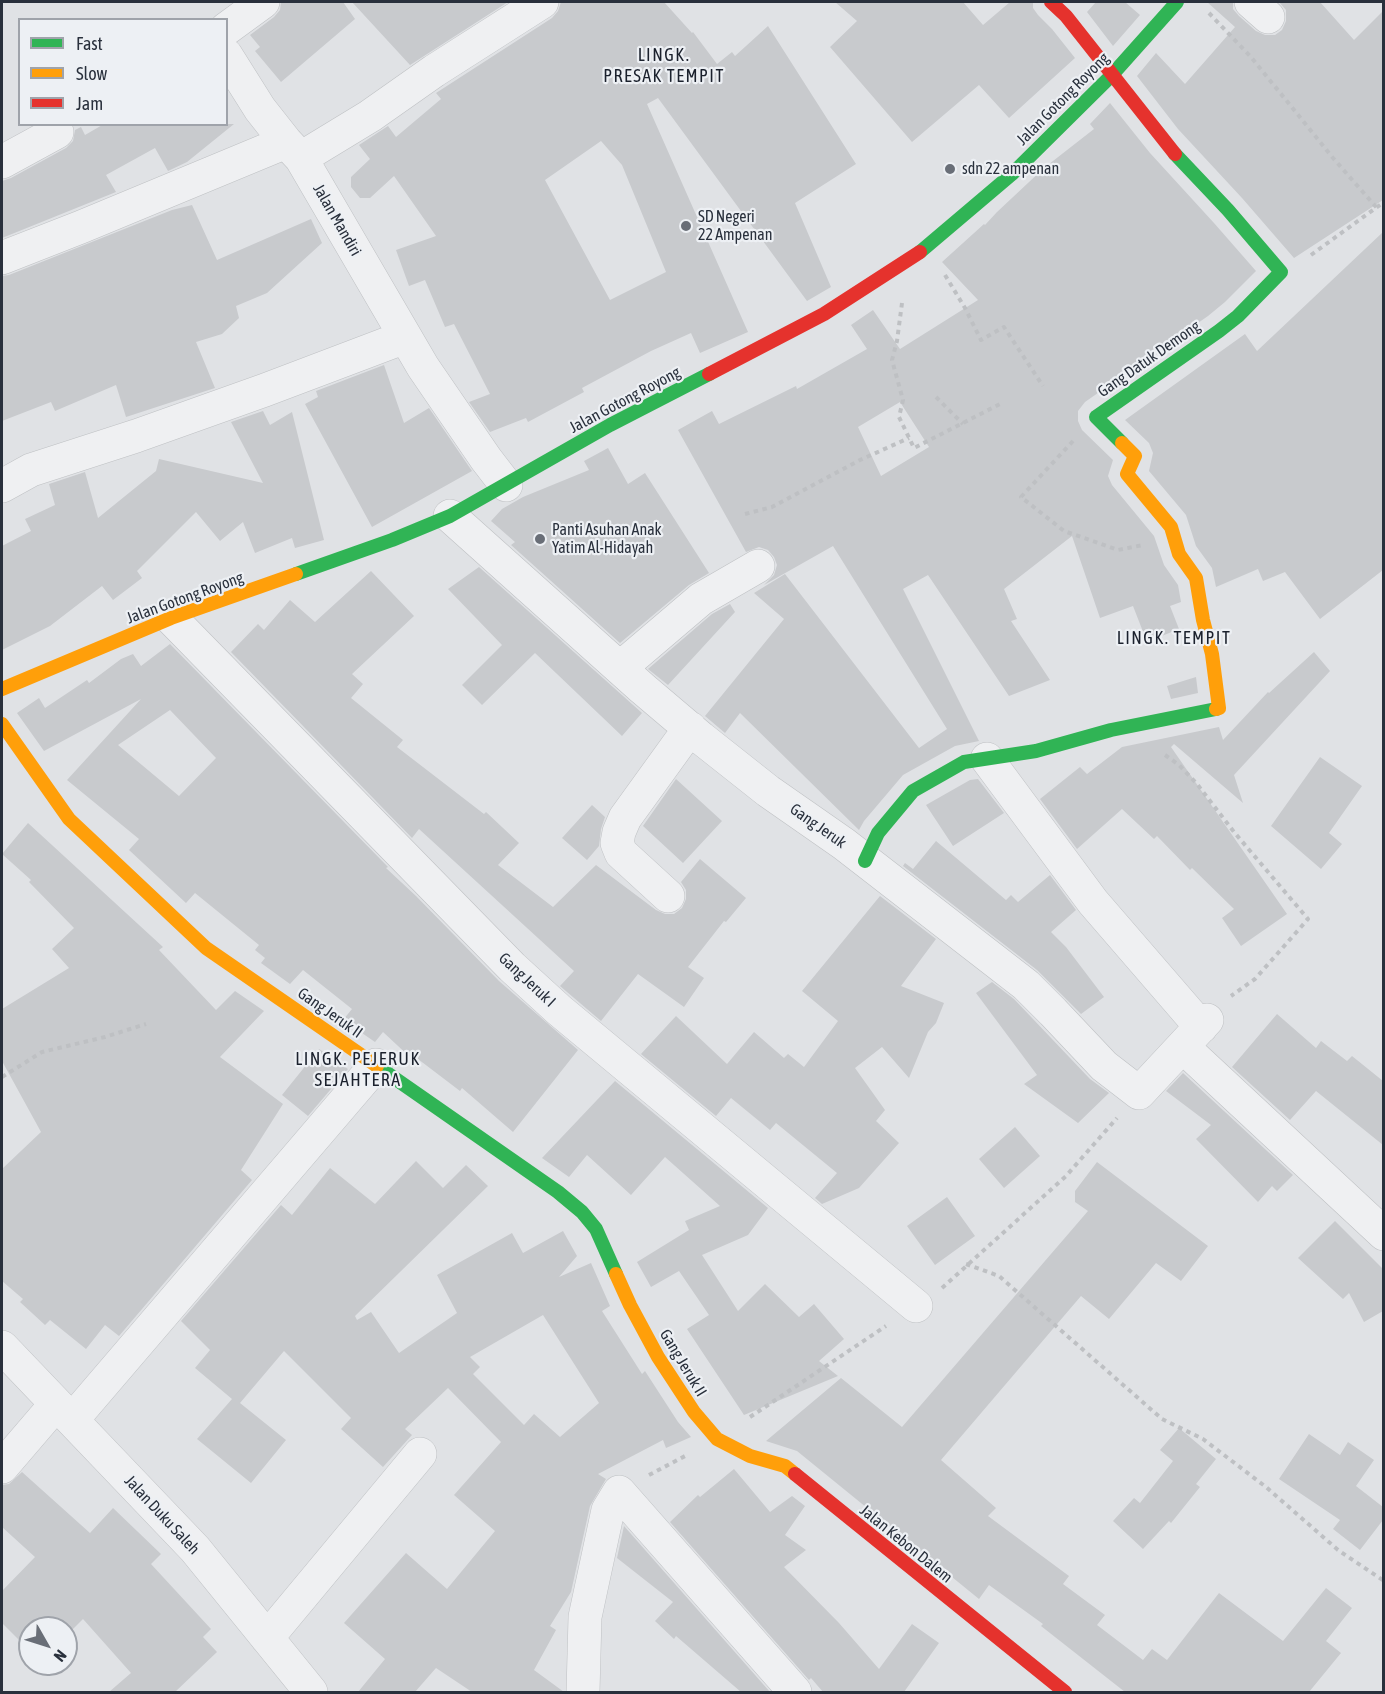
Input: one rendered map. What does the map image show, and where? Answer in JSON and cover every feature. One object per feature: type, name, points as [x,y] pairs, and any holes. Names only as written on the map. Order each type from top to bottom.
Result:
[{"type":"street","points":[[228,28],[263,2]]},
{"type":"street","points":[[2,258],[294,150],[370,116],[434,71],[542,2]]},
{"type":"street","points":[[1051,2],[1066,16],[1164,141],[1281,272]]},
{"type":"street","name":"Jalan Gotong Royong","points":[[2,688],[171,618],[392,540],[450,516],[610,425],[824,314],[928,246],[1012,174],[1111,76],[1177,2]]},
{"type":"street","name":"Jalan Mandiri","points":[[228,58],[260,109],[294,150],[423,367],[506,486]]},
{"type":"street","points":[[2,162],[57,132]]},
{"type":"street","name":"Gang Datuk Demong","points":[[865,861],[878,833],[913,791],[964,762],[1036,751],[1144,723],[1220,708],[1212,654],[1196,578],[1179,554],[1171,526],[1127,474],[1135,456],[1096,417],[1218,331],[1238,315],[1281,272]]},
{"type":"street","points":[[2,486],[31,470],[243,398],[405,337]]},
{"type":"street","name":"Gang Jeruk","points":[[450,516],[690,728],[768,792],[865,861],[1026,985],[1104,1066],[1139,1093],[1197,1031]]},
{"type":"street","points":[[621,668],[701,599],[758,566]]},
{"type":"street","name":"Gang Jeruk I","points":[[171,618],[512,968],[559,1010],[916,1306]]},
{"type":"street","name":"Gang Jeruk II","points":[[2,724],[69,819],[207,948],[558,1192],[582,1212],[596,1229],[630,1305],[658,1357],[694,1413],[717,1439]]},
{"type":"street","points":[[668,896],[621,853],[617,843],[625,818],[690,728]]},
{"type":"street","points":[[987,759],[1093,902],[1197,1031],[1383,1234]]},
{"type":"street","points":[[2,1467],[64,1412],[376,1065]]},
{"type":"street","name":"Jalan Duku Saleh","points":[[2,1347],[195,1549],[311,1692]]},
{"type":"street","name":"Jalan Kebon Dalem","points":[[717,1439],[750,1456],[785,1467],[1065,1692]]},
{"type":"street","points":[[267,1638],[420,1454]]},
{"type":"street","points":[[583,1692],[585,1617],[606,1517],[619,1492],[795,1692]]},
{"type":"path","points":[[1206,9],[1251,57],[1377,208]]},
{"type":"path","points":[[1281,272],[1319,251],[1383,202]]},
{"type":"path","points":[[928,246],[981,340],[1004,327],[1044,386]]},
{"type":"path","points":[[883,275],[902,303],[892,360],[903,400],[899,417],[914,448],[1000,404]]},
{"type":"path","points":[[936,397],[963,424]]},
{"type":"path","points":[[1096,417],[1021,497],[1064,531],[1118,550],[1174,539]]},
{"type":"path","points":[[745,514],[771,507],[860,460],[909,438]]},
{"type":"path","points":[[1144,723],[1162,753],[1179,765],[1197,784],[1234,832],[1308,919],[1255,979],[1226,1000],[1197,1031]]},
{"type":"path","points":[[2,1077],[42,1052],[105,1037],[146,1024]]},
{"type":"path","points":[[966,1264],[999,1276],[1162,1419],[1203,1439],[1266,1487],[1338,1550],[1383,1581]]},
{"type":"building","points":[[281,2],[343,2],[355,19],[281,82],[255,51],[260,47],[250,35],[274,17],[280,10]]},
{"type":"building","points":[[352,2],[508,2],[410,65]]},
{"type":"building","points":[[561,2],[664,2],[693,32],[717,64],[732,52],[735,56],[768,26],[856,164],[795,203],[831,287],[807,301],[658,98],[647,104],[748,332],[700,353],[691,333],[651,351],[582,388],[584,392],[528,422],[526,418],[490,432],[469,402],[490,394],[454,324],[445,327],[425,280],[409,286],[396,250],[436,236],[394,176],[370,198],[360,198],[351,187],[351,177],[370,159],[359,145],[388,126],[396,137],[441,99],[436,93],[552,18]],"holes":[[[601,141],[622,165],[666,272],[610,300],[545,180]]]},
{"type":"building","points":[[835,2],[963,2],[983,25],[1010,2],[1033,2],[1033,8],[1038,15],[1075,58],[1009,118],[979,85],[912,142],[830,47],[857,21]]},
{"type":"building","points":[[1096,2],[1125,2],[1140,15],[1113,46],[1087,12]]},
{"type":"building","points":[[1207,2],[1233,2],[1233,9],[1256,31],[1265,35],[1275,35],[1282,30],[1286,21],[1286,10],[1279,2],[1320,2],[1354,40],[1383,11],[1383,200],[1294,258],[1178,129],[1137,76],[1156,53],[1185,84],[1235,27]]},
{"type":"building","points":[[1110,103],[1150,153],[1256,271],[1208,316],[1085,402],[1078,411],[1078,421],[1082,430],[1113,460],[1108,476],[1112,485],[1154,536],[1164,565],[1178,585],[1181,602],[1170,606],[1179,629],[1147,642],[1133,606],[1100,618],[1072,536],[1004,589],[1017,619],[1011,621],[1050,680],[1009,696],[928,575],[903,589],[979,741],[955,746],[903,775],[859,830],[740,713],[725,733],[705,716],[784,619],[754,593],[785,574],[919,748],[947,729],[833,546],[764,585],[774,575],[777,565],[774,557],[768,550],[759,547],[746,552],[678,430],[712,411],[719,424],[796,386],[797,389],[867,349],[851,325],[873,310],[900,349],[978,300],[942,262],[985,225],[1044,168],[1094,129],[1090,124]],"holes":[[[900,402],[929,447],[881,476],[858,427]]]},
{"type":"building","points":[[228,124],[234,124],[187,162],[168,171],[155,148],[106,175],[116,192],[2,238],[2,181],[66,148],[73,141],[75,130],[81,127],[85,135],[101,126],[228,126]]},
{"type":"building","points":[[192,205],[217,260],[311,219],[322,243],[267,293],[236,306],[239,318],[222,334],[196,342],[215,388],[126,417],[116,385],[55,411],[51,402],[2,421],[2,276],[172,210]]},
{"type":"building","points":[[1383,232],[1383,570],[1320,619],[1285,572],[1263,581],[1258,569],[1216,587],[1212,568],[1196,546],[1186,515],[1149,471],[1153,453],[1149,443],[1125,420],[1245,334],[1257,351]]},
{"type":"building","points":[[384,365],[404,423],[429,408],[472,471],[372,527],[305,404],[318,397],[316,391]]},
{"type":"building","points":[[263,411],[270,425],[292,412],[324,540],[295,548],[292,538],[255,553],[243,522],[220,541],[196,512],[137,571],[142,578],[113,600],[102,586],[50,626],[2,650],[2,546],[31,531],[25,519],[55,505],[49,484],[85,472],[98,518],[156,471],[159,459],[263,483],[231,422]]},
{"type":"building","points":[[608,448],[628,484],[645,473],[709,573],[689,585],[620,643],[511,545],[515,542],[491,521],[502,509],[523,497],[589,470],[584,461]]},
{"type":"building","points":[[479,567],[642,713],[622,736],[535,653],[482,705],[462,685],[502,645],[448,589]]},
{"type":"building","points":[[371,571],[414,616],[352,674],[363,684],[351,698],[403,740],[397,747],[484,814],[486,812],[519,843],[498,865],[553,907],[596,865],[656,910],[665,914],[674,914],[682,908],[686,899],[686,890],[681,882],[700,859],[746,898],[726,922],[724,921],[688,967],[704,978],[684,1007],[638,974],[601,1021],[560,986],[574,971],[419,829],[412,838],[231,652],[258,624],[264,630],[290,600],[315,622]]},
{"type":"building","points":[[730,604],[735,612],[668,685],[648,669],[712,614]]},
{"type":"building","points":[[170,644],[388,867],[386,868],[499,981],[578,1050],[513,1132],[462,1088],[460,1091],[414,1056],[412,1059],[383,1032],[375,1042],[343,1020],[352,1009],[303,970],[290,984],[261,963],[265,958],[255,950],[259,945],[195,893],[186,903],[129,850],[139,839],[67,780],[141,699],[44,751],[17,713],[39,698],[45,708],[87,680],[89,683],[121,659],[133,654],[141,666]],"holes":[[[170,710],[216,758],[179,796],[118,745]]]},
{"type":"building","points":[[1314,652],[1330,671],[1234,775],[1243,803],[1174,744],[1171,747],[1287,914],[1241,946],[1222,918],[1234,909],[1192,868],[1190,870],[1157,836],[1154,839],[1122,809],[1077,849],[1040,799],[1080,767],[1087,774],[1122,747],[1219,727],[1223,740],[1268,692]]},
{"type":"building","points":[[1196,677],[1198,693],[1171,699],[1167,686]]},
{"type":"building","points":[[1320,757],[1362,786],[1329,833],[1342,844],[1321,869],[1271,826]]},
{"type":"building","points":[[676,779],[722,821],[683,863],[643,826]]},
{"type":"building","points":[[978,779],[1004,813],[953,846],[926,805],[970,780]]},
{"type":"building","points":[[592,805],[605,817],[599,846],[587,860],[562,838]]},
{"type":"building","points":[[28,823],[163,947],[159,950],[216,1010],[235,991],[264,1011],[220,1057],[283,1104],[241,1170],[252,1180],[119,1336],[105,1325],[86,1349],[50,1320],[45,1325],[20,1302],[23,1299],[2,1281],[2,1169],[41,1132],[2,1061],[2,1009],[69,968],[52,949],[74,928],[29,882],[31,880],[2,854]]},
{"type":"building","points":[[936,841],[1006,900],[1011,895],[1018,902],[1050,875],[1076,910],[1051,932],[1066,947],[1104,997],[1081,1014],[1037,970],[903,866],[905,863],[913,869]]},
{"type":"building","points":[[880,896],[936,939],[901,986],[944,1003],[936,1023],[928,1032],[909,1078],[882,1047],[855,1068],[885,1110],[876,1121],[899,1143],[859,1188],[822,1204],[815,1198],[837,1173],[776,1123],[770,1130],[731,1098],[716,1116],[641,1054],[676,1016],[727,1064],[754,1032],[784,1058],[788,1054],[804,1067],[838,1021],[802,991]]},
{"type":"building","points":[[992,982],[1014,999],[1090,1079],[1109,1093],[1078,1123],[1024,1084],[1037,1075],[976,993]]},
{"type":"building","points":[[1277,1014],[1316,1048],[1321,1041],[1347,1061],[1352,1056],[1383,1081],[1383,1145],[1316,1091],[1290,1120],[1232,1067]]},
{"type":"building","points":[[319,1049],[348,1069],[308,1116],[282,1095]]},
{"type":"building","points":[[1183,1073],[1293,1175],[1277,1191],[1272,1186],[1258,1202],[1196,1139],[1211,1125],[1166,1091]]},
{"type":"building","points":[[615,1081],[768,1208],[748,1235],[702,1255],[738,1311],[765,1284],[799,1317],[814,1304],[844,1339],[819,1361],[838,1376],[744,1415],[687,1329],[709,1315],[679,1271],[651,1287],[637,1262],[689,1230],[685,1221],[720,1206],[665,1157],[631,1195],[587,1155],[569,1177],[542,1158]]},
{"type":"building","points":[[1015,1127],[1040,1156],[1004,1188],[979,1159]]},
{"type":"building","points":[[416,1161],[443,1188],[466,1165],[488,1186],[355,1316],[357,1320],[371,1312],[399,1353],[457,1313],[437,1275],[512,1233],[523,1253],[563,1231],[577,1256],[559,1277],[591,1263],[610,1306],[602,1311],[642,1374],[645,1371],[678,1422],[691,1437],[666,1448],[663,1440],[598,1474],[606,1479],[590,1506],[571,1592],[550,1626],[556,1630],[534,1670],[564,1692],[472,1692],[436,1668],[415,1692],[358,1692],[385,1659],[344,1623],[406,1553],[447,1589],[495,1531],[454,1495],[501,1442],[448,1388],[405,1429],[412,1435],[383,1467],[341,1429],[351,1418],[284,1351],[240,1403],[286,1440],[251,1483],[197,1439],[232,1399],[195,1368],[210,1350],[181,1321],[281,1205],[292,1215],[330,1168],[375,1204]],"holes":[[[543,1315],[599,1403],[560,1437],[534,1414],[524,1425],[473,1374],[480,1367],[470,1357]]]},
{"type":"building","points":[[1097,1162],[1208,1246],[1181,1281],[1156,1263],[1109,1319],[1081,1296],[941,1460],[996,1508],[988,1516],[1069,1576],[1063,1584],[1105,1615],[1097,1625],[1143,1660],[1152,1649],[1167,1660],[1219,1593],[1283,1641],[1326,1588],[1352,1608],[1326,1641],[1341,1653],[1309,1692],[1125,1692],[1041,1626],[1043,1624],[989,1585],[979,1599],[797,1451],[766,1441],[841,1378],[902,1427],[1088,1211],[1075,1202],[1075,1191]]},
{"type":"building","points":[[947,1197],[975,1236],[935,1265],[907,1226]]},
{"type":"building","points":[[1335,1221],[1383,1269],[1383,1311],[1364,1322],[1349,1293],[1343,1299],[1298,1258]]},
{"type":"building","points":[[1179,1428],[1216,1459],[1196,1484],[1200,1487],[1171,1523],[1169,1521],[1143,1549],[1113,1521],[1134,1498],[1140,1503],[1173,1461],[1160,1450]]},
{"type":"building","points":[[1309,1434],[1340,1455],[1348,1442],[1374,1460],[1356,1486],[1383,1507],[1383,1520],[1360,1550],[1333,1529],[1340,1520],[1279,1479]]},
{"type":"building","points":[[734,1469],[770,1512],[792,1496],[805,1506],[785,1535],[806,1550],[784,1567],[839,1623],[879,1669],[912,1624],[939,1643],[904,1692],[823,1692],[811,1678],[809,1680],[670,1522],[698,1495],[700,1497]]},
{"type":"building","points":[[22,1472],[90,1533],[113,1508],[161,1554],[151,1564],[211,1629],[203,1637],[217,1652],[175,1692],[109,1692],[131,1673],[83,1619],[78,1624],[78,1616],[18,1616],[18,1639],[2,1623],[2,1591],[35,1557],[2,1527],[2,1485],[9,1484]]},
{"type":"building","points":[[624,1526],[770,1692],[741,1692],[676,1636],[674,1639],[655,1621],[673,1602],[617,1558]]},
{"type":"traffic: fast","points":[[920,252],[1012,174],[1111,76],[1177,2]]},
{"type":"traffic: fast","points":[[1122,443],[1096,417],[1219,331],[1238,316],[1281,272],[1228,210],[1175,154]]},
{"type":"traffic: fast","points":[[296,574],[392,540],[450,516],[610,425],[709,374]]},
{"type":"traffic: fast","points":[[865,861],[878,833],[913,791],[964,762],[1036,751],[1111,730],[1216,709]]},
{"type":"traffic: fast","points":[[377,1066],[558,1192],[582,1212],[596,1229],[616,1274]]},
{"type":"traffic: slow","points":[[1122,443],[1135,456],[1127,474],[1171,527],[1179,554],[1196,578],[1203,620],[1212,654],[1219,708],[1216,709]]},
{"type":"traffic: slow","points":[[2,689],[171,618],[296,574]]},
{"type":"traffic: slow","points":[[2,724],[69,819],[206,948],[377,1066]]},
{"type":"traffic: slow","points":[[616,1274],[658,1357],[694,1412],[717,1439],[750,1456],[785,1466],[795,1474]]},
{"type":"traffic: jam","points":[[1051,2],[1066,16],[1175,154]]},
{"type":"traffic: jam","points":[[709,374],[824,314],[920,252]]},
{"type":"traffic: jam","points":[[795,1474],[1065,1692]]},
{"type":"place","name":"sdn 22 ampenan","points":[[950,169]]},
{"type":"place","name":"SD Negeri 22 Ampenan","points":[[686,226]]},
{"type":"place","name":"Panti Asuhan Anak Yatim Al-Hidayah","points":[[540,539]]},
{"type":"district","name":"LINGK. PRESAK TEMPIT","points":[[664,65]]},
{"type":"district","name":"LINGK. TEMPIT","points":[[1174,638]]},
{"type":"district","name":"LINGK. PEJERUK SEJAHTERA","points":[[358,1069]]}]
